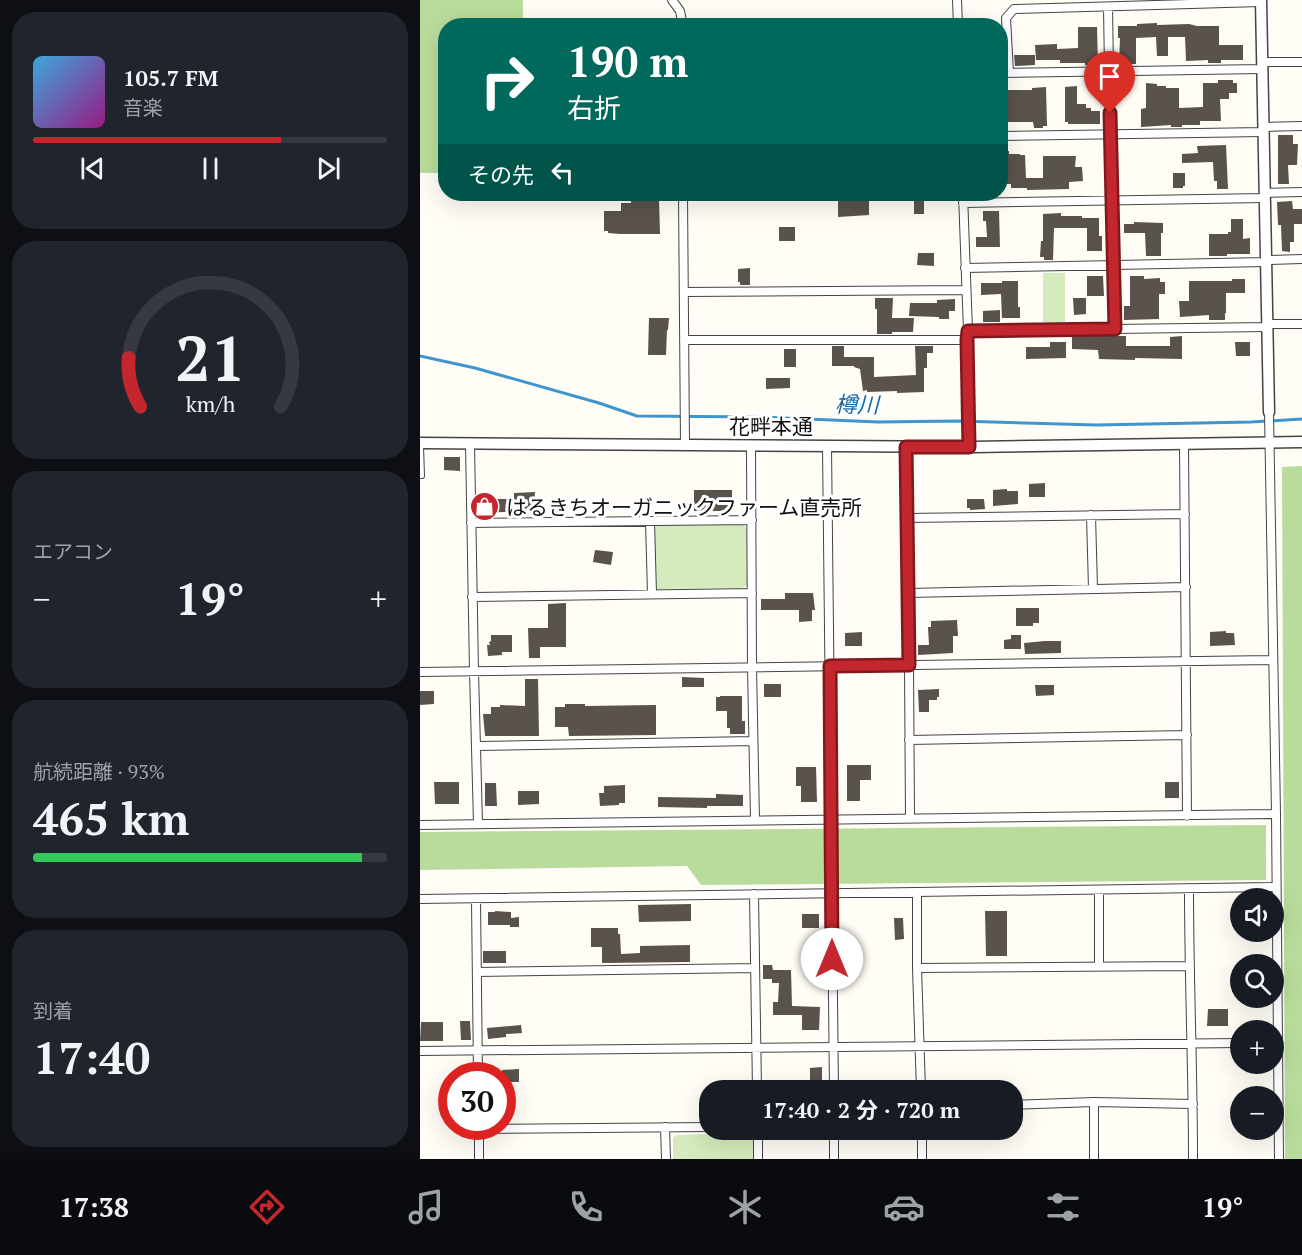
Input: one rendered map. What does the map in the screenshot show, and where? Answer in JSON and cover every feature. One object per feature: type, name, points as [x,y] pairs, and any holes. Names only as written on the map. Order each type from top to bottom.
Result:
[{"type":"street","points":[[672,0],[680,11],[681,18]]},
{"type":"street","points":[[957,0],[958,18]]},
{"type":"street","points":[[1006,18],[1014,9],[1261,1],[1276,888]]},
{"type":"street","points":[[1108,7],[1115,329]]},
{"type":"street","points":[[1008,73],[1262,66],[1302,62]]},
{"type":"street","points":[[1008,136],[1302,126]]},
{"type":"street","points":[[1008,199],[1112,200],[1302,192]]},
{"type":"street","points":[[682,201],[685,445]]},
{"type":"street","points":[[963,201],[969,447]]},
{"type":"street","points":[[965,268],[1302,259]]},
{"type":"street","points":[[684,291],[966,290]]},
{"type":"street","points":[[684,340],[968,335],[1302,324]]},
{"type":"street","name":"花畔本通","points":[[420,443],[969,447],[1302,442]]},
{"type":"street","points":[[470,443],[478,824]]},
{"type":"street","points":[[1184,445],[1187,816]]},
{"type":"street","points":[[751,446],[755,820]]},
{"type":"street","points":[[827,446],[834,1080]]},
{"type":"street","points":[[906,447],[910,818]]},
{"type":"street","points":[[907,518],[1185,514]]},
{"type":"street","points":[[1091,515],[1093,589]]},
{"type":"street","points":[[471,523],[752,520]]},
{"type":"street","points":[[650,521],[652,594]]},
{"type":"street","points":[[908,593],[1186,587]]},
{"type":"street","points":[[472,597],[752,593]]},
{"type":"street","points":[[420,672],[1273,660]]},
{"type":"street","points":[[909,740],[1187,735]]},
{"type":"street","points":[[476,746],[753,741]]},
{"type":"street","points":[[420,825],[1275,814]]},
{"type":"street","points":[[1189,888],[1193,1159]]},
{"type":"street","points":[[420,900],[1230,888]]},
{"type":"street","points":[[1099,890],[1099,966]]},
{"type":"street","points":[[917,892],[921,1080]]},
{"type":"street","points":[[754,894],[757,1080]]},
{"type":"street","points":[[476,899],[478,1062]]},
{"type":"street","points":[[1276,942],[1276,1020]]},
{"type":"street","points":[[917,968],[1189,966]]},
{"type":"street","points":[[477,972],[755,968]]},
{"type":"street","points":[[420,1051],[1230,1043]]},
{"type":"street","points":[[1277,1074],[1279,1159]]},
{"type":"street","points":[[1023,1105],[1094,1102],[1193,1104]]},
{"type":"street","points":[[1094,1102],[1094,1159]]},
{"type":"street","points":[[665,1127],[666,1159]]},
{"type":"street","points":[[516,1128],[699,1127]]},
{"type":"street","points":[[479,1140],[479,1159]]},
{"type":"street","points":[[758,1140],[758,1159]]},
{"type":"street","points":[[834,1140],[834,1159]]},
{"type":"street","points":[[922,1140],[922,1159]]},
{"type":"lane","points":[[420,443],[422,476],[420,476]]},
{"type":"green space","points":[[420,0],[523,0],[523,18],[438,18],[438,173],[420,173]]},
{"type":"green space","points":[[1043,273],[1065,273],[1065,322],[1043,322]]},
{"type":"green space","points":[[1302,466],[1302,1159],[1285,1159],[1282,467]]},
{"type":"green space","points":[[743,524],[747,529],[747,585],[742,588],[656,589],[654,586],[654,529],[657,525]]},
{"type":"green space","points":[[1266,825],[1266,880],[701,885],[687,866],[420,870],[420,832]]},
{"type":"green space","points":[[699,1134],[699,1140],[754,1140],[753,1159],[673,1159],[673,1138],[676,1135]]},
{"type":"building","points":[[1157,23],[1157,25],[1219,26],[1219,45],[1243,45],[1243,60],[1221,60],[1221,63],[1208,63],[1208,60],[1186,61],[1185,37],[1168,37],[1168,56],[1157,56],[1156,37],[1136,38],[1136,64],[1119,64],[1118,26]]},
{"type":"building","points":[[1078,27],[1097,27],[1098,65],[1060,63],[1060,60],[1036,60],[1035,45],[1057,44],[1057,49],[1078,48]]},
{"type":"building","points":[[1014,55],[1035,55],[1035,65],[1015,66]]},
{"type":"building","points":[[1218,80],[1233,80],[1233,83],[1237,83],[1237,93],[1229,93],[1229,99],[1220,99],[1221,121],[1200,121],[1200,125],[1182,125],[1182,127],[1171,127],[1171,125],[1141,127],[1141,109],[1146,108],[1146,83],[1166,86],[1166,88],[1179,88],[1179,108],[1203,107],[1203,83],[1218,83]]},
{"type":"building","points":[[1077,86],[1077,104],[1086,104],[1086,108],[1091,108],[1091,111],[1100,111],[1100,124],[1068,124],[1065,122],[1065,87]]},
{"type":"building","points":[[1046,87],[1047,126],[1034,128],[1033,122],[1008,122],[1008,90],[1032,90],[1032,88]]},
{"type":"building","points":[[1278,135],[1293,135],[1293,144],[1298,144],[1297,165],[1288,165],[1289,184],[1278,184]]},
{"type":"building","points":[[1226,145],[1228,189],[1217,189],[1213,162],[1182,163],[1182,154],[1198,153],[1197,146]]},
{"type":"building","points":[[1008,151],[1009,154],[1025,155],[1026,178],[1043,178],[1043,156],[1076,156],[1075,167],[1082,167],[1083,181],[1069,182],[1069,189],[1027,190],[1027,188],[1011,188],[1011,184],[1008,184]]},
{"type":"building","points":[[1173,173],[1185,173],[1183,188],[1173,188]]},
{"type":"building","points":[[631,201],[659,201],[660,234],[620,234],[604,231],[604,211],[621,211],[621,203],[631,203]]},
{"type":"building","points":[[838,201],[869,201],[869,215],[838,217]]},
{"type":"building","points":[[914,201],[924,201],[924,214],[914,214]]},
{"type":"building","points":[[1292,201],[1293,209],[1302,209],[1302,224],[1294,224],[1294,242],[1290,242],[1290,252],[1282,251],[1277,202]]},
{"type":"building","points":[[983,211],[999,211],[1000,247],[976,247],[976,237],[987,237]]},
{"type":"building","points":[[1061,213],[1061,216],[1099,218],[1102,251],[1087,251],[1087,228],[1054,228],[1053,260],[1044,260],[1044,257],[1040,257],[1041,241],[1043,241],[1043,214]]},
{"type":"building","points":[[1231,219],[1243,219],[1243,239],[1250,238],[1250,254],[1209,256],[1209,234],[1231,232]]},
{"type":"building","points":[[1134,222],[1163,223],[1161,256],[1146,256],[1145,233],[1124,233],[1124,224],[1134,224]]},
{"type":"building","points":[[779,227],[795,227],[795,241],[779,241]]},
{"type":"building","points":[[918,253],[934,253],[934,266],[917,265]]},
{"type":"building","points":[[750,268],[750,285],[740,285],[738,269]]},
{"type":"building","points":[[1087,276],[1103,276],[1104,296],[1087,296]]},
{"type":"building","points":[[1130,276],[1144,276],[1144,279],[1160,278],[1160,282],[1165,282],[1165,294],[1159,294],[1159,319],[1124,320],[1124,306],[1130,306]]},
{"type":"building","points":[[1232,279],[1245,279],[1245,293],[1226,293],[1225,320],[1209,320],[1209,315],[1180,317],[1179,301],[1189,301],[1189,281],[1232,281]]},
{"type":"building","points":[[1002,281],[1018,281],[1020,318],[1002,318],[1001,294],[981,295],[981,283],[1002,283]]},
{"type":"building","points":[[875,298],[893,298],[892,318],[914,318],[913,332],[877,334]]},
{"type":"building","points":[[1073,298],[1086,298],[1086,314],[1074,315]]},
{"type":"building","points":[[955,299],[955,311],[949,311],[949,319],[909,316],[910,303],[937,303],[937,300]]},
{"type":"building","points":[[1000,310],[1000,322],[983,322],[983,311]]},
{"type":"building","points":[[649,318],[669,318],[666,355],[648,355]]},
{"type":"building","points":[[1072,336],[1126,336],[1126,346],[1170,346],[1170,337],[1182,336],[1182,359],[1099,359],[1098,350],[1072,349]]},
{"type":"building","points":[[1050,342],[1066,342],[1066,358],[1026,359],[1026,347],[1050,347]]},
{"type":"building","points":[[1235,342],[1250,342],[1250,356],[1236,356]]},
{"type":"building","points":[[832,346],[844,346],[844,357],[874,357],[874,377],[916,375],[915,346],[933,346],[933,353],[927,353],[927,368],[924,368],[924,392],[863,391],[860,369],[854,366],[832,366]]},
{"type":"building","points":[[784,349],[796,349],[796,367],[784,367]]},
{"type":"building","points":[[766,378],[790,378],[790,388],[766,389]]},
{"type":"building","points":[[444,457],[460,457],[460,471],[444,470]]},
{"type":"building","points":[[1045,483],[1045,497],[1029,497],[1029,484]]},
{"type":"building","points":[[1007,489],[1007,491],[1018,491],[1018,504],[993,506],[993,490]]},
{"type":"building","points":[[694,490],[732,490],[732,511],[694,511]]},
{"type":"building","points":[[535,492],[534,511],[478,513],[478,499],[514,499],[514,493]]},
{"type":"building","points":[[967,499],[984,499],[985,509],[970,510],[967,508]]},
{"type":"building","points":[[595,550],[613,552],[611,565],[593,562]]},
{"type":"building","points":[[785,593],[813,593],[815,610],[812,610],[812,621],[799,622],[799,610],[761,610],[761,599],[785,599]]},
{"type":"building","points":[[566,603],[566,647],[540,647],[540,658],[529,658],[528,628],[548,628],[548,604]]},
{"type":"building","points":[[1016,608],[1039,608],[1039,623],[1033,623],[1033,626],[1016,626]]},
{"type":"building","points":[[957,620],[958,636],[953,636],[953,653],[918,655],[918,645],[929,645],[928,627],[931,627],[931,621]]},
{"type":"building","points":[[1226,631],[1226,633],[1234,633],[1235,645],[1210,646],[1210,632]]},
{"type":"building","points":[[862,632],[862,646],[845,646],[845,633]]},
{"type":"building","points":[[491,635],[512,635],[512,652],[488,656],[487,645],[490,645]]},
{"type":"building","points":[[1011,635],[1021,635],[1021,649],[1004,649],[1004,640],[1011,639]]},
{"type":"building","points":[[1061,641],[1061,653],[1025,654],[1024,643]]},
{"type":"building","points":[[682,677],[704,678],[704,687],[682,687]]},
{"type":"building","points":[[525,679],[538,679],[539,736],[485,736],[483,714],[491,714],[491,707],[525,706]]},
{"type":"building","points":[[764,684],[781,684],[781,697],[764,697]]},
{"type":"building","points":[[1035,685],[1054,685],[1054,695],[1036,696]]},
{"type":"building","points":[[939,689],[937,700],[929,700],[929,712],[919,712],[918,690]]},
{"type":"building","points":[[420,691],[434,691],[434,704],[420,705]]},
{"type":"building","points":[[742,696],[742,721],[745,721],[745,734],[730,734],[730,728],[727,728],[727,711],[716,711],[716,697]]},
{"type":"building","points":[[565,704],[656,705],[656,735],[569,736],[568,727],[555,727],[555,707],[565,707]]},
{"type":"building","points":[[847,765],[871,765],[871,780],[860,780],[860,801],[847,801]]},
{"type":"building","points":[[796,767],[816,767],[817,802],[801,802],[801,786],[796,786]]},
{"type":"building","points":[[434,782],[459,782],[459,804],[435,804]]},
{"type":"building","points":[[1165,782],[1179,782],[1179,798],[1165,798]]},
{"type":"building","points":[[485,783],[496,783],[497,806],[485,806]]},
{"type":"building","points":[[625,785],[625,803],[600,806],[599,793],[604,793],[604,786]]},
{"type":"building","points":[[518,791],[539,791],[539,804],[518,805]]},
{"type":"building","points":[[716,794],[743,795],[743,806],[658,807],[658,797],[716,798]]},
{"type":"building","points":[[691,904],[691,921],[639,922],[638,905]]},
{"type":"building","points":[[985,911],[1007,911],[1007,956],[986,956]]},
{"type":"building","points":[[488,912],[511,912],[511,918],[519,917],[519,927],[488,925]]},
{"type":"building","points":[[802,914],[819,914],[819,928],[802,928]]},
{"type":"building","points":[[894,918],[903,918],[904,939],[895,940]]},
{"type":"building","points":[[591,928],[618,928],[621,954],[640,953],[640,946],[690,945],[690,962],[602,963],[602,947],[591,947]]},
{"type":"building","points":[[483,951],[506,951],[506,963],[483,963]]},
{"type":"building","points":[[763,965],[772,965],[773,970],[791,970],[792,1006],[820,1007],[819,1030],[802,1030],[802,1015],[773,1015],[773,1002],[778,1002],[779,983],[772,983],[772,979],[763,979]]},
{"type":"building","points":[[1208,1009],[1228,1009],[1228,1026],[1207,1026]]},
{"type":"building","points":[[460,1021],[470,1021],[471,1040],[461,1040]]},
{"type":"building","points":[[421,1022],[443,1022],[443,1041],[420,1041]]},
{"type":"building","points":[[521,1025],[522,1033],[488,1039],[487,1028]]},
{"type":"building","points":[[822,1067],[822,1080],[810,1080],[810,1068]]},
{"type":"building","points":[[516,1069],[519,1069],[519,1082],[516,1082]]},
{"type":"waterway","name":"樽川","points":[[420,356],[475,368],[637,416],[1096,425],[1302,419]]},
{"type":"place","name":"はるきちオーガニックファーム直売所","points":[[485,507]]},
{"type":"route","points":[[832,959],[830,666],[909,665],[906,447],[969,447],[968,331],[1115,329],[1110,113]]}]
